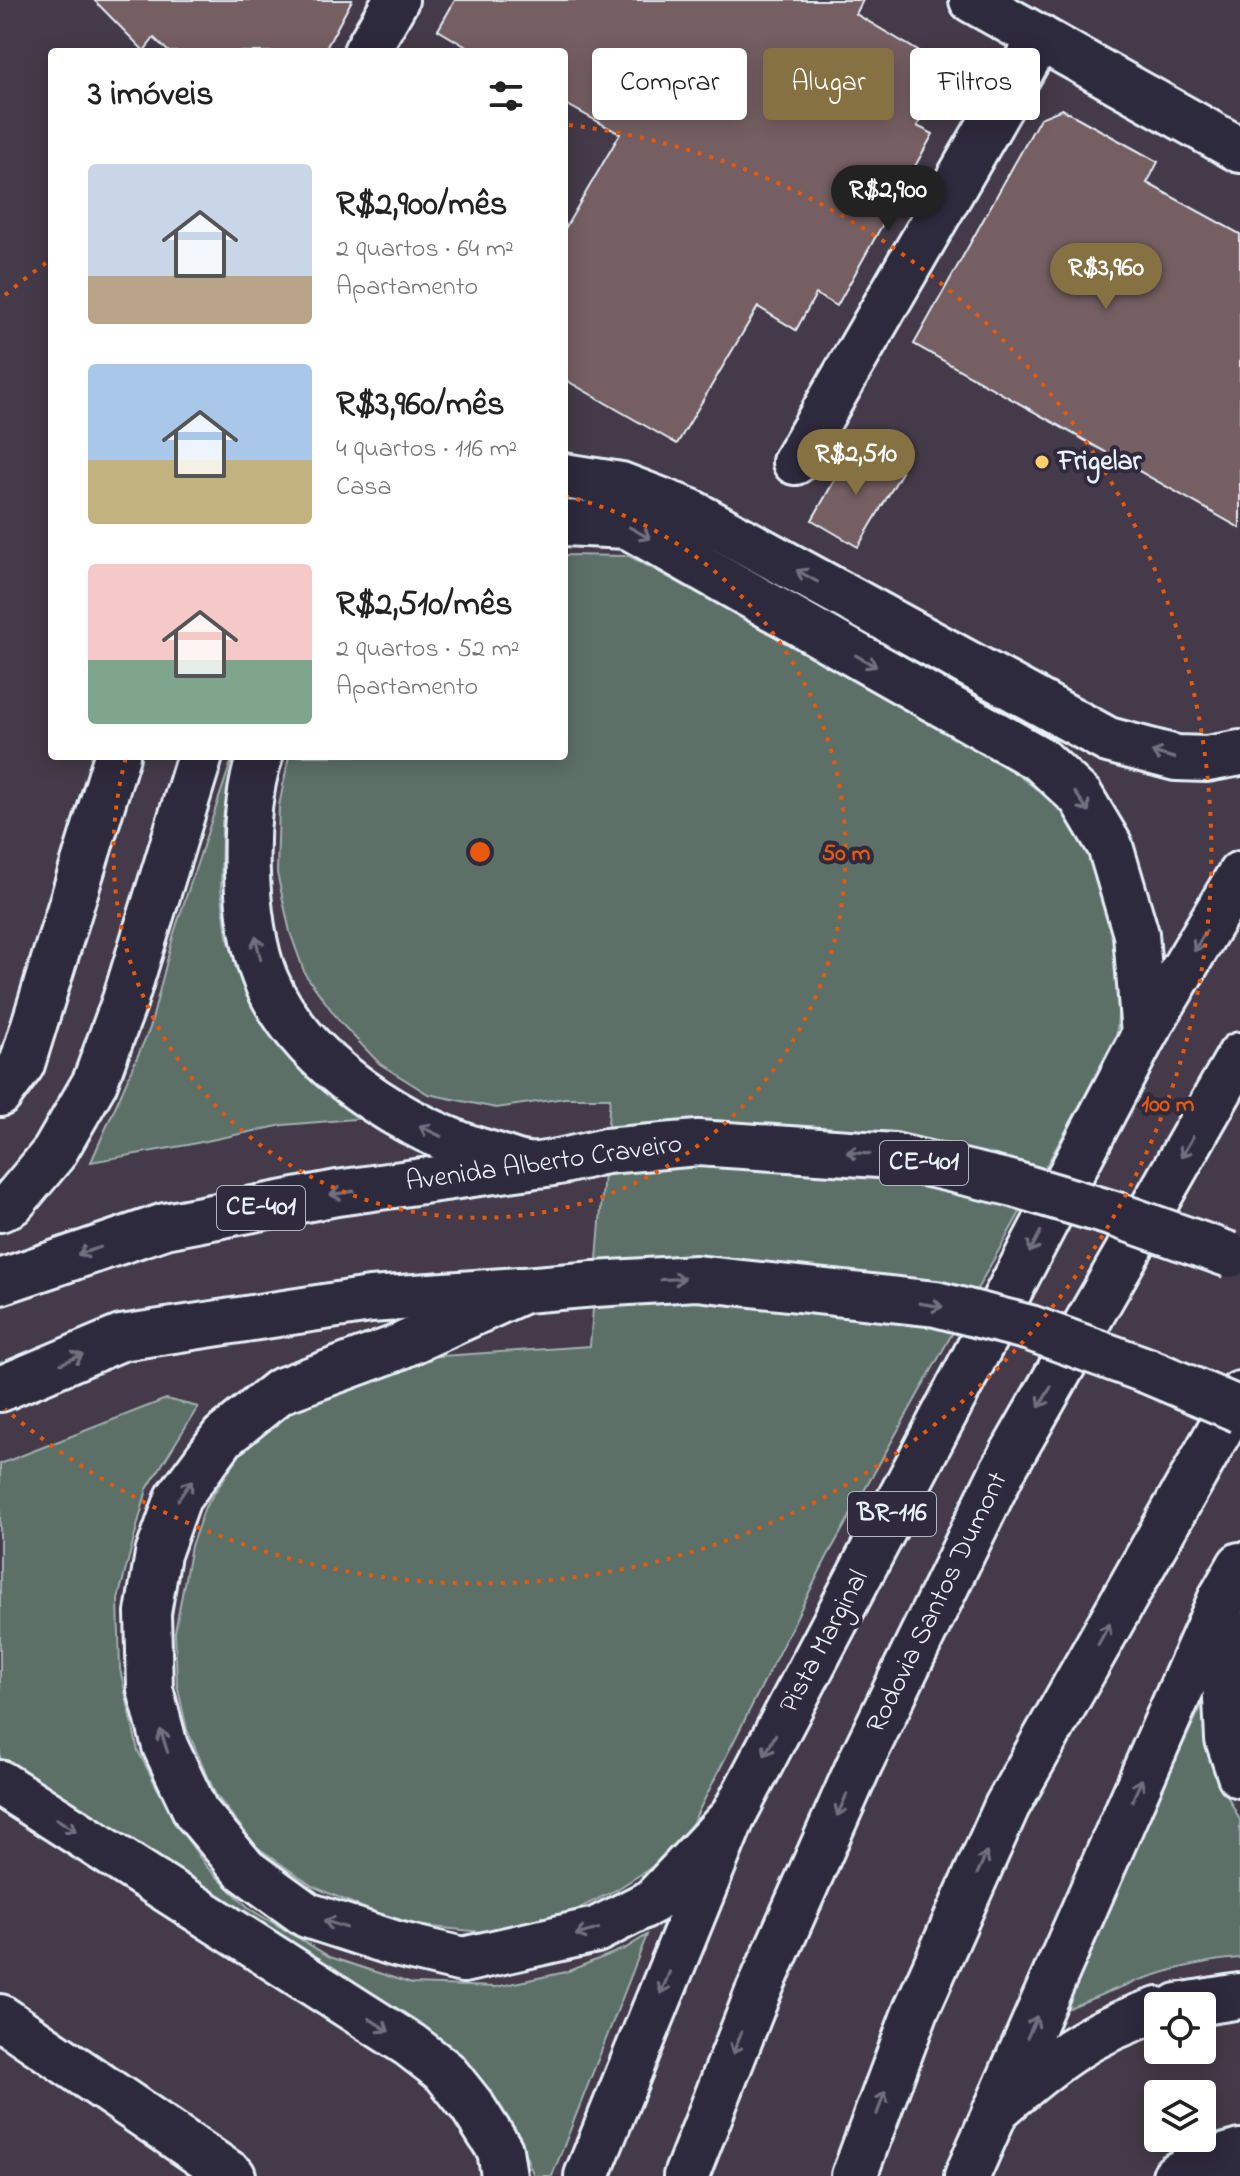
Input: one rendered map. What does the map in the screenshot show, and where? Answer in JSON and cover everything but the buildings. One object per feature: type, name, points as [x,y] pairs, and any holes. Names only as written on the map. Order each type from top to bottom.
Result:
[{"type":"main road","points":[[368,48],[396,0]]},
{"type":"main road","points":[[972,0],[1240,150]]},
{"type":"main road","points":[[795,462],[1040,38]]},
{"type":"main road","points":[[568,477],[621,485],[689,511],[1108,740],[1176,758],[1207,759],[1240,753]]},
{"type":"main road","points":[[568,523],[628,526],[1041,760],[1081,797],[1110,846],[1136,934],[1144,1035]]},
{"type":"main road","points":[[0,1094],[22,1064],[116,760]]},
{"type":"main road","points":[[0,1209],[12,1203],[54,1153],[95,1082],[125,1000],[199,760]]},
{"type":"main road","points":[[259,760],[246,823],[247,884],[265,977],[289,1020],[326,1062],[397,1115],[461,1146],[530,1166]]},
{"type":"main road","name":"Pista Marginal","points":[[587,2176],[733,1816],[1144,1035],[1240,874]]},
{"type":"main road","name":"Rodovia Santos Dumont","points":[[686,2176],[757,1995],[859,1765],[1003,1470],[1240,1055]]},
{"type":"main road","name":"Avenida Alberto Craveiro","points":[[0,1282],[165,1226],[337,1193],[530,1166],[606,1151],[698,1143],[894,1156],[1010,1183],[1147,1225],[1235,1258]]},
{"type":"main road","points":[[0,1389],[121,1338],[370,1300],[696,1278],[936,1304],[1030,1328],[1148,1371],[1240,1410]]},
{"type":"main road","points":[[524,1290],[394,1349],[280,1391],[223,1437],[178,1498],[158,1554],[148,1613],[150,1689],[165,1746],[196,1812],[245,1870],[307,1915],[396,1944],[463,1960],[596,1930],[653,1901],[733,1816]]},
{"type":"main road","points":[[854,2176],[916,2010],[1007,1806],[1240,1394]]},
{"type":"main road","points":[[1231,1582],[1228,1739],[1240,1775]]},
{"type":"main road","points":[[967,2176],[1231,1582]]},
{"type":"main road","points":[[0,1783],[397,2036],[445,2072],[472,2106],[500,2150],[504,2176]]},
{"type":"main road","points":[[1216,2000],[1240,1996]]},
{"type":"main road","points":[[995,2111],[1039,2072],[1079,2043],[1144,2015]]},
{"type":"main road","points":[[0,2017],[233,2176]]},
{"type":"main road","points":[[1175,2176],[1190,2167],[1240,2152]]},
{"type":"green space","points":[[568,555],[629,556],[966,737],[1057,804],[1092,860],[1117,938],[1120,989],[1116,1041],[827,1557],[692,1824],[660,1862],[616,1890],[562,1917],[493,1933],[421,1926],[366,1909],[312,1886],[257,1847],[216,1795],[187,1730],[177,1684],[175,1632],[191,1546],[205,1507],[241,1453],[292,1410],[427,1357],[590,1346],[610,1098],[565,1098],[496,1108],[428,1094],[380,1064],[340,1022],[305,974],[290,932],[277,873],[279,806],[288,760],[568,760]]},
{"type":"green space","points":[[232,760],[234,760],[222,822],[221,888],[227,936],[244,986],[280,1045],[367,1118],[283,1125],[91,1162],[150,1028],[174,933]]},
{"type":"green space","points":[[166,1399],[198,1407],[147,1489],[118,1599],[120,1669],[138,1751],[175,1822],[207,1867],[250,1909],[330,1957],[412,1984],[496,1987],[566,1972],[626,1948],[647,1935],[552,2176],[534,2176],[515,2129],[462,2063],[391,2009],[0,1759],[0,1464]]},
{"type":"green space","points":[[1205,1699],[1215,1759],[1240,1820],[1240,1958],[1166,1972],[1050,2016]]},
{"type":"place","name":"Frigelar","points":[[1042,462]]}]
